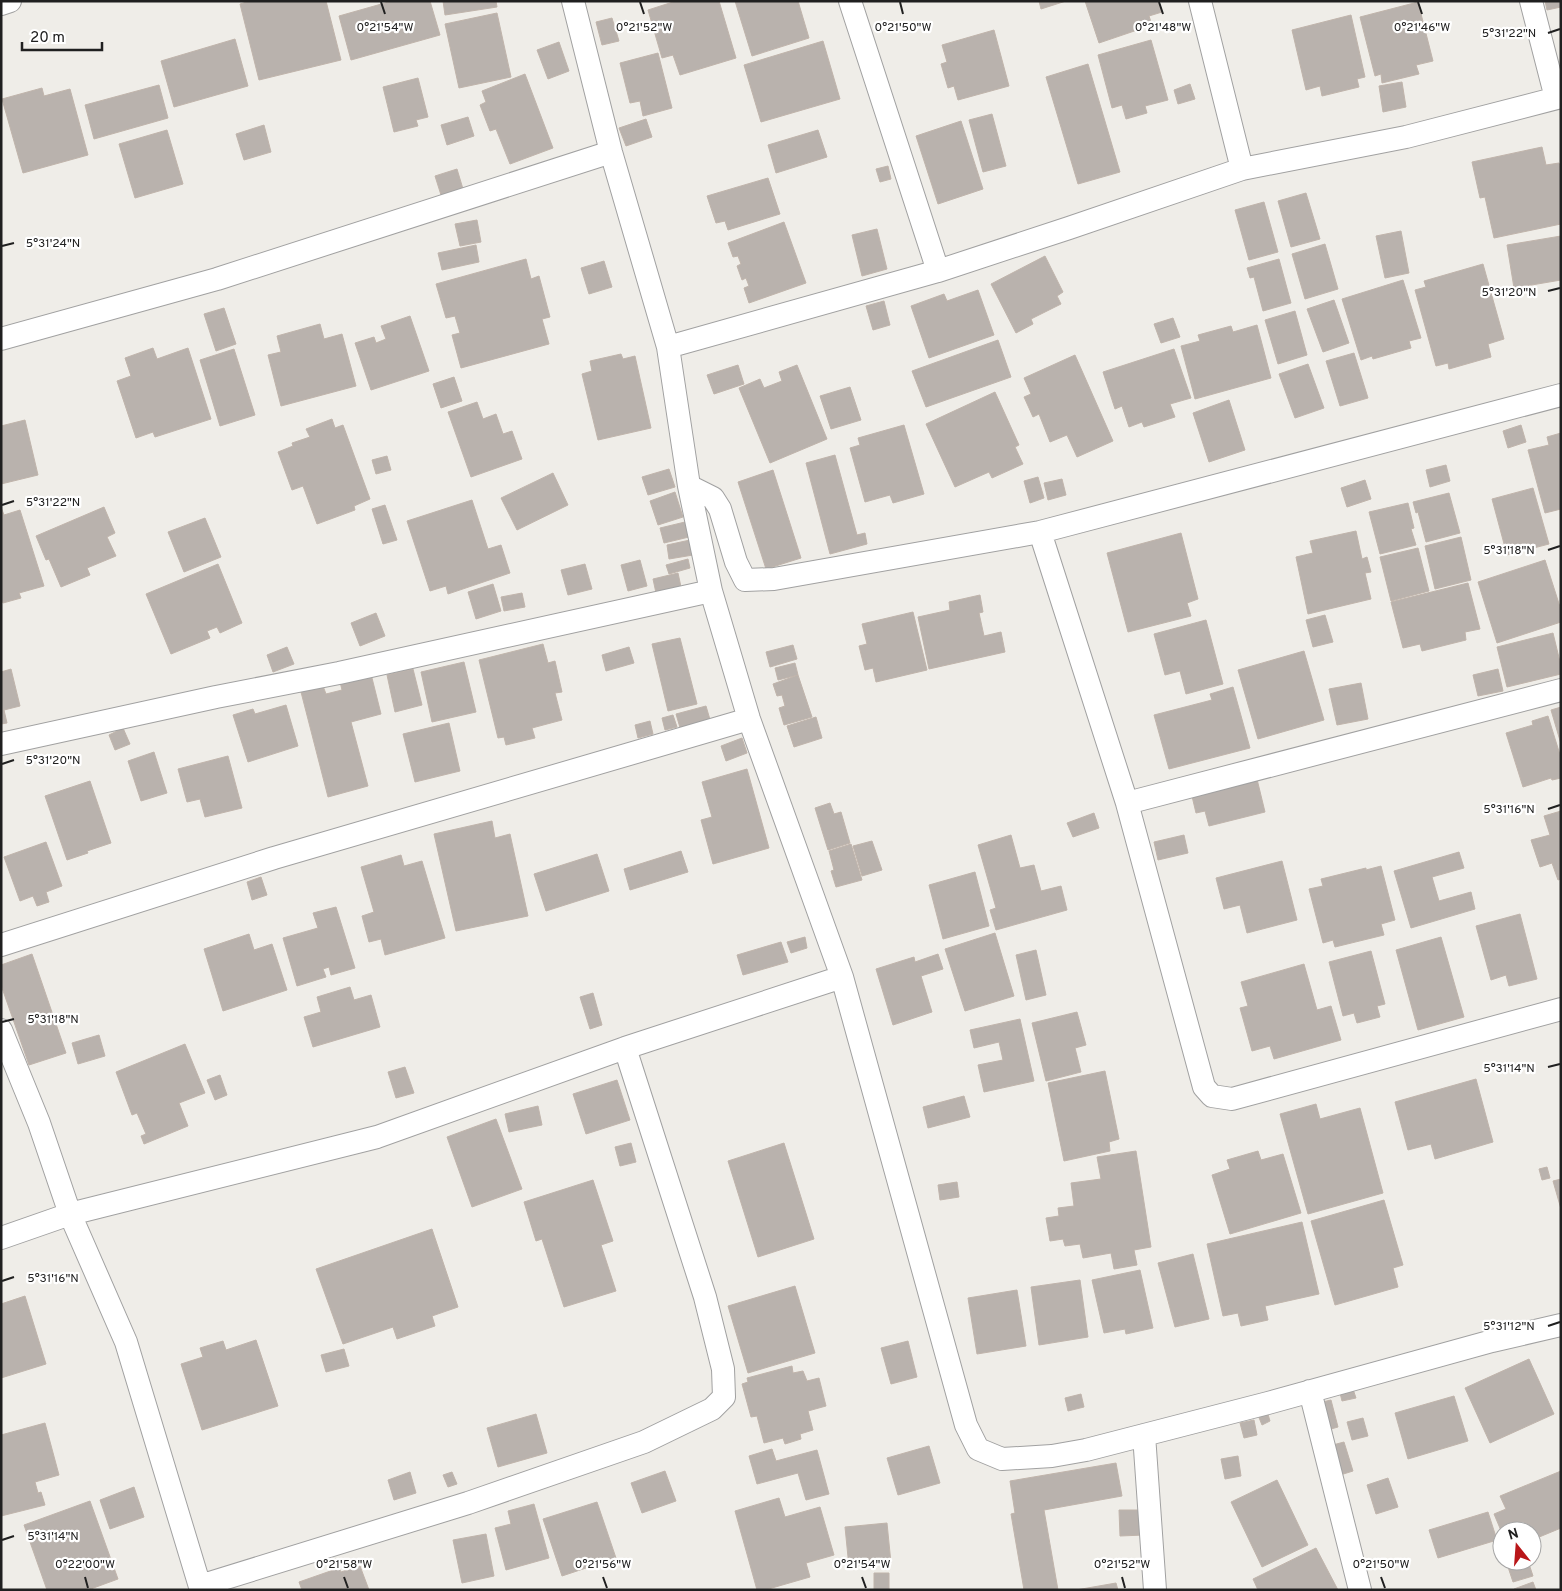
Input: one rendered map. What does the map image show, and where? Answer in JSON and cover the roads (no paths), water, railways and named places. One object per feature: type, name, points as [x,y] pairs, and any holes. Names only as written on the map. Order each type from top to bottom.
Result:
[{"type":"street","points":[[1,4],[10,1]]},
{"type":"street","points":[[573,1],[611,152],[668,347],[689,486],[711,591],[749,719],[842,977],[966,1425],[978,1449],[1002,1459],[1052,1456],[1086,1450],[1492,1341],[1561,1325]]},
{"type":"street","points":[[850,1],[938,271]]},
{"type":"street","points":[[1200,1],[1242,169]]},
{"type":"street","points":[[668,347],[938,271],[1242,169],[1406,137],[1558,98],[1532,1]]},
{"type":"street","points":[[1,339],[217,279],[611,152]]},
{"type":"street","points":[[689,486],[713,498],[720,509],[736,562],[745,580],[774,579],[1040,532],[1561,395]]},
{"type":"street","points":[[1040,532],[1127,803],[1204,1087],[1212,1096],[1232,1099],[1561,1009]]},
{"type":"street","points":[[1,744],[216,697],[339,673],[711,591]]},
{"type":"street","points":[[1127,803],[1561,690]]},
{"type":"street","points":[[1,945],[284,855],[749,719]]},
{"type":"street","points":[[1,1238],[70,1214],[377,1137],[625,1048],[842,977]]},
{"type":"street","points":[[1,1030],[39,1123],[70,1214],[126,1342],[200,1588],[468,1503],[644,1442],[712,1409],[724,1397],[723,1369],[705,1297],[625,1048]]},
{"type":"street","points":[[1310,1391],[1360,1590]]},
{"type":"street","points":[[1144,1435],[1155,1590]]}]
